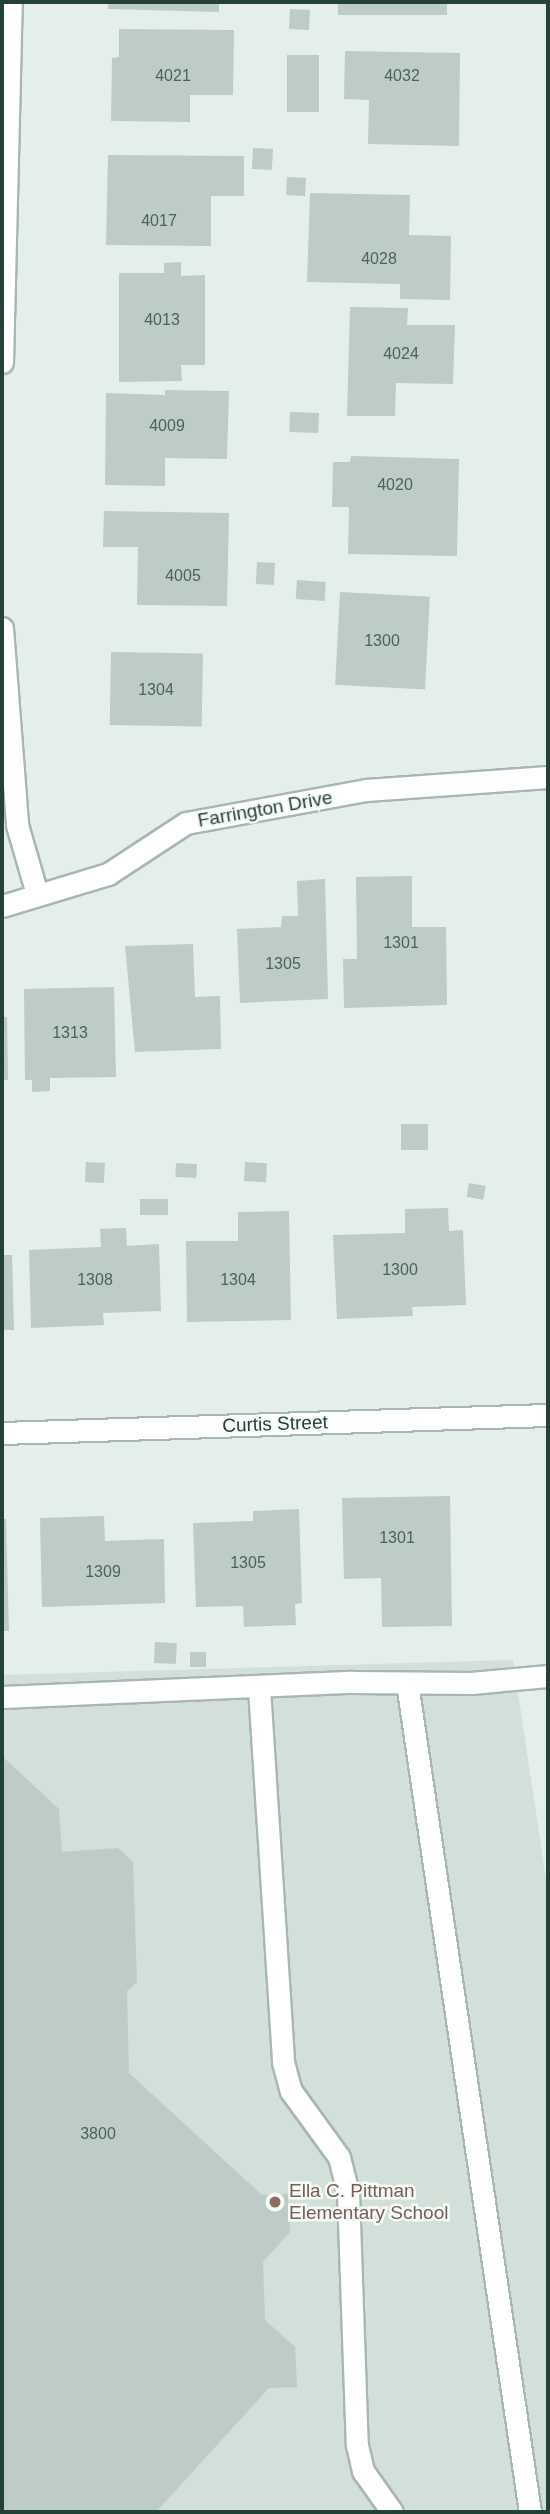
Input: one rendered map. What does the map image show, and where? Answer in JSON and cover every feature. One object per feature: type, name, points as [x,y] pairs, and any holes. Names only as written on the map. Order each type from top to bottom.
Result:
[{"type":"street","points":[[2,362],[10,2]]},
{"type":"street","points":[[2,628],[17,825],[37,894]]},
{"type":"street","name":"Farrington Drive","points":[[2,906],[108,874],[186,823],[366,790],[548,777]]},
{"type":"street","name":"Curtis Street","points":[[2,1433],[548,1415]]},
{"type":"street","points":[[2,1697],[407,1683],[471,1684],[548,1676]]},
{"type":"street","points":[[407,1683],[530,2512]]},
{"type":"street","points":[[259,1688],[282,2062],[291,2091],[339,2157],[348,2193],[357,2445],[363,2471],[392,2512]]},
{"type":"shaded area","name":"Ella C. Pittman Elementary School","points":[[513,1660],[548,1892],[548,2512],[2,2512],[2,1675]]},
{"type":"building","points":[[108,2],[219,2],[219,12],[108,9]]},
{"type":"building","points":[[338,2],[447,2],[447,15],[338,15]]},
{"type":"building","points":[[290,9],[310,10],[309,30],[289,29]]},
{"type":"building","points":[[119,29],[234,30],[233,95],[190,95],[190,122],[111,121],[112,58],[119,57]]},
{"type":"building","points":[[345,51],[460,53],[459,146],[368,144],[369,100],[344,99]]},
{"type":"building","points":[[287,55],[319,55],[319,112],[287,112]]},
{"type":"building","points":[[253,148],[273,149],[272,170],[252,169]]},
{"type":"building","points":[[108,155],[244,156],[244,196],[211,196],[211,246],[106,245]]},
{"type":"building","points":[[287,177],[306,178],[305,196],[286,195]]},
{"type":"building","points":[[310,193],[410,195],[409,235],[451,236],[450,300],[400,299],[400,284],[307,282]]},
{"type":"building","points":[[181,262],[181,276],[205,275],[205,365],[181,365],[182,381],[119,382],[119,273],[164,273],[164,263]]},
{"type":"building","points":[[350,307],[408,308],[407,325],[455,325],[453,384],[396,383],[395,416],[347,416]]},
{"type":"building","points":[[165,390],[229,391],[227,459],[165,458],[165,486],[105,485],[106,393],[165,395]]},
{"type":"building","points":[[290,412],[319,413],[318,433],[289,432]]},
{"type":"building","points":[[351,456],[459,459],[457,556],[348,554],[349,507],[332,507],[333,462],[350,462]]},
{"type":"building","points":[[104,511],[229,513],[227,606],[137,605],[138,547],[103,547]]},
{"type":"building","points":[[257,562],[275,563],[274,585],[256,584]]},
{"type":"building","points":[[297,580],[326,582],[325,601],[296,599]]},
{"type":"building","points":[[340,592],[430,597],[425,690],[335,685]]},
{"type":"building","points":[[111,652],[203,654],[202,727],[110,725]]},
{"type":"building","points":[[412,876],[412,927],[446,927],[447,1005],[344,1008],[343,959],[357,959],[356,877]]},
{"type":"building","points":[[325,879],[328,999],[240,1003],[237,929],[281,927],[282,916],[298,916],[297,881]]},
{"type":"building","points":[[193,944],[195,997],[220,996],[221,1049],[135,1052],[125,946]]},
{"type":"building","points":[[114,987],[116,1077],[50,1078],[50,1091],[32,1092],[32,1080],[25,1080],[24,989]]},
{"type":"building","points":[[2,1017],[7,1017],[8,1080],[2,1080]]},
{"type":"building","points":[[401,1124],[428,1124],[428,1150],[401,1150]]},
{"type":"building","points":[[86,1162],[105,1163],[104,1183],[85,1182]]},
{"type":"building","points":[[245,1162],[267,1163],[266,1182],[244,1181]]},
{"type":"building","points":[[176,1163],[197,1164],[196,1178],[175,1177]]},
{"type":"building","points":[[469,1183],[486,1186],[483,1200],[467,1197]]},
{"type":"building","points":[[140,1199],[168,1199],[168,1215],[140,1215]]},
{"type":"building","points":[[448,1208],[449,1231],[463,1230],[466,1305],[412,1307],[413,1316],[337,1319],[333,1235],[405,1233],[405,1209]]},
{"type":"building","points":[[289,1211],[291,1320],[187,1322],[186,1241],[238,1241],[238,1212]]},
{"type":"building","points":[[126,1228],[127,1246],[159,1244],[161,1311],[103,1313],[104,1325],[31,1328],[29,1250],[101,1247],[100,1229]]},
{"type":"building","points":[[2,1255],[12,1255],[14,1330],[2,1330]]},
{"type":"building","points":[[450,1496],[452,1626],[382,1627],[381,1578],[344,1579],[342,1498]]},
{"type":"building","points":[[299,1509],[302,1603],[295,1604],[296,1625],[244,1627],[243,1606],[196,1607],[193,1523],[253,1521],[253,1511]]},
{"type":"building","points":[[104,1516],[105,1541],[164,1539],[165,1603],[42,1607],[40,1518]]},
{"type":"building","points":[[2,1519],[6,1519],[9,1631],[2,1631]]},
{"type":"building","points":[[155,1642],[177,1643],[176,1664],[154,1663]]},
{"type":"building","points":[[190,1652],[206,1652],[206,1667],[190,1667]]},
{"type":"building","name":"Ella C. Pittman Elementary School","points":[[2,1756],[59,1809],[62,1852],[118,1848],[133,1862],[137,1982],[127,1991],[129,2073],[262,2195],[288,2194],[290,2232],[263,2262],[265,2320],[295,2347],[297,2387],[269,2388],[156,2512],[2,2512]]},
{"type":"place","name":"Ella C. Pittman Elementary School","points":[[275,2202]]}]
